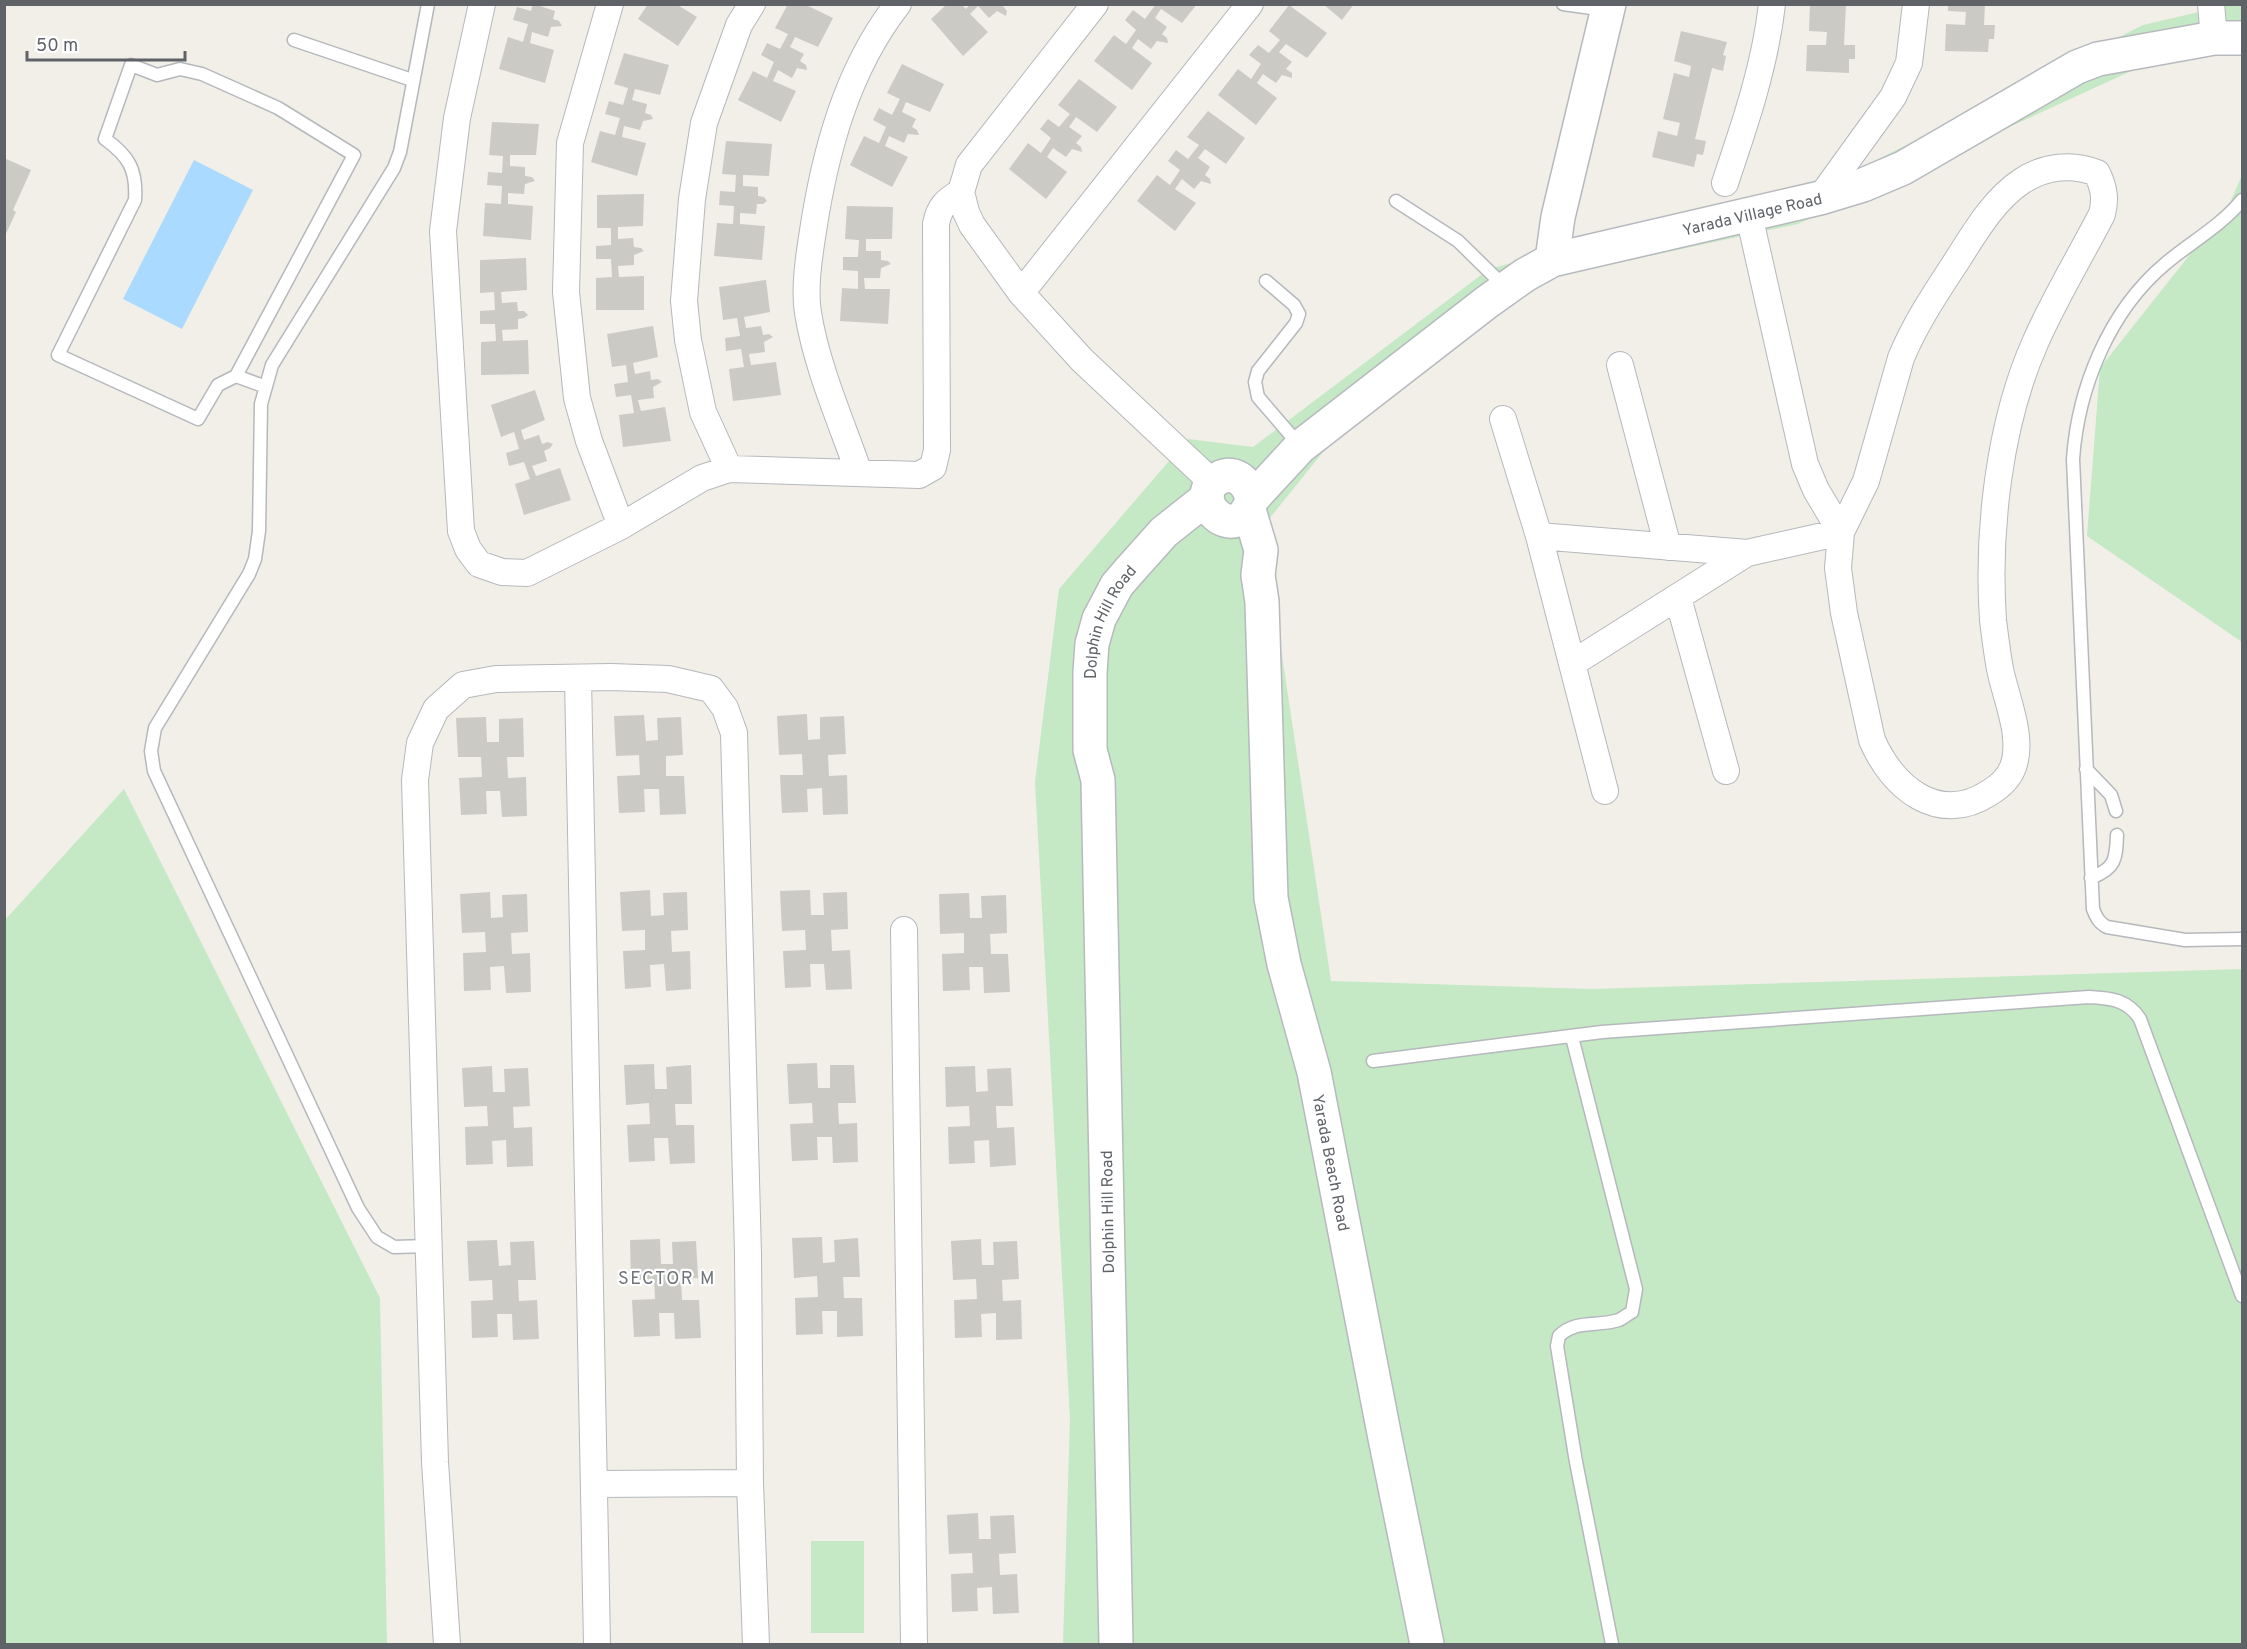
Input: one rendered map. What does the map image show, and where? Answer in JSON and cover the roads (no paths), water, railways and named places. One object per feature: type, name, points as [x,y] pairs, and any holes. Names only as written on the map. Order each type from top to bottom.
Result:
[{"type":"street","points":[[482,4],[457,118],[443,231],[461,531],[468,549],[479,564],[502,572],[526,573],[621,526],[702,478],[729,469],[920,475],[933,467],[937,450],[936,224],[938,211],[946,201],[961,192]]},
{"type":"street","points":[[610,4],[570,143],[566,292],[577,398],[589,441],[621,526]]},
{"type":"street","points":[[729,469],[703,412],[688,340],[684,302],[692,199],[704,123],[739,25],[752,4]]},
{"type":"street","points":[[859,473],[820,362],[808,311],[809,259],[827,156],[836,128],[855,76],[871,44],[898,4]]},
{"type":"street","points":[[1095,4],[969,165],[961,192],[972,225],[1021,293],[1082,360],[1230,501]]},
{"type":"street","points":[[1021,293],[1250,4]]},
{"type":"street","points":[[1725,183],[1749,115],[1769,29],[1772,4]]},
{"type":"street","points":[[1820,198],[1893,97],[1909,63],[1916,4]]},
{"type":"street","points":[[2211,4],[2228,38]]},
{"type":"street","points":[[1552,260],[1560,208],[1609,7]]},
{"type":"street","name":"Yarada Village Road","points":[[1230,501],[1506,288],[1552,260],[1820,198],[1863,185],[1903,168],[2077,67],[2098,59],[2228,38]]},
{"type":"street","points":[[1749,215],[1805,464],[1816,490],[1842,532],[1838,568],[1844,613],[1872,740],[1879,756],[1906,790],[1928,801],[1952,806],[1983,797],[2000,786],[2012,769],[2017,753],[1993,620],[1991,546],[2003,448],[2035,343],[2102,214],[2105,200],[2102,184],[2097,173],[2083,167],[2066,166],[2040,173],[2023,180],[1984,218],[1907,342],[1866,481],[1842,532]]},
{"type":"street","points":[[1620,365],[1668,547]]},
{"type":"street","points":[[1503,419],[1539,536],[1605,791]]},
{"type":"street","name":"Yarada Beach Road","points":[[1230,501],[1261,550],[1258,575],[1262,602],[1271,898],[1284,964],[1314,1072],[1427,1644]]},
{"type":"street","name":"Dolphin Hill Road","points":[[1116,1644],[1098,780],[1106,748],[1106,657],[1115,624],[1129,600],[1156,566],[1230,501]]},
{"type":"street","points":[[1539,536],[1747,553],[1842,532]]},
{"type":"street","points":[[1573,663],[1747,553]]},
{"type":"street","points":[[1678,598],[1726,771]]},
{"type":"street","points":[[578,678],[597,1644]]},
{"type":"street","points":[[447,1644],[435,1462],[415,780],[420,743],[436,709],[462,685],[496,679],[578,678],[668,679],[711,689],[725,708],[734,732],[748,1254],[750,1483],[756,1644]]},
{"type":"street","points":[[903,930],[914,1644]]},
{"type":"street","points":[[594,1484],[750,1483]]},
{"type":"lane","points":[[428,4],[400,152],[394,168],[272,365],[261,404],[260,531],[255,559],[249,574],[155,728],[151,751],[154,771],[358,1208],[377,1237],[394,1247],[429,1246]]},
{"type":"lane","points":[[1563,4],[1609,7]]},
{"type":"lane","points":[[294,40],[412,80]]},
{"type":"lane","points":[[236,376],[354,155],[278,108],[202,74],[180,69],[157,75],[131,65],[105,139],[122,151],[132,169],[136,187],[135,200],[57,355],[198,419],[218,385],[236,376],[266,387]]},
{"type":"lane","points":[[2242,200],[2231,213],[2163,265],[2127,305],[2094,367],[2078,415],[2073,459],[2091,878],[2095,916],[2101,924],[2107,927],[2185,940],[2242,939]]},
{"type":"lane","points":[[1396,201],[1458,241],[1506,288]]},
{"type":"lane","points":[[1266,281],[1294,305],[1299,314],[1296,324],[1258,371],[1255,382],[1258,397],[1297,448]]},
{"type":"lane","points":[[2086,769],[2111,795],[2116,811]]},
{"type":"lane","points":[[2091,878],[2110,868],[2114,861],[2117,835]]},
{"type":"lane","points":[[1373,1060],[1602,1032],[2089,997],[2124,1002],[2133,1008],[2140,1019],[2242,1296]]},
{"type":"lane","points":[[1572,1037],[1636,1289],[1632,1312],[1619,1320],[1577,1325],[1566,1329],[1559,1336],[1557,1346],[1576,1462],[1612,1644]]},
{"type":"water","points":[[194,160],[253,190],[182,329],[123,299]]},
{"type":"district","name":"SECTOR M","points":[[667,1278]]}]
